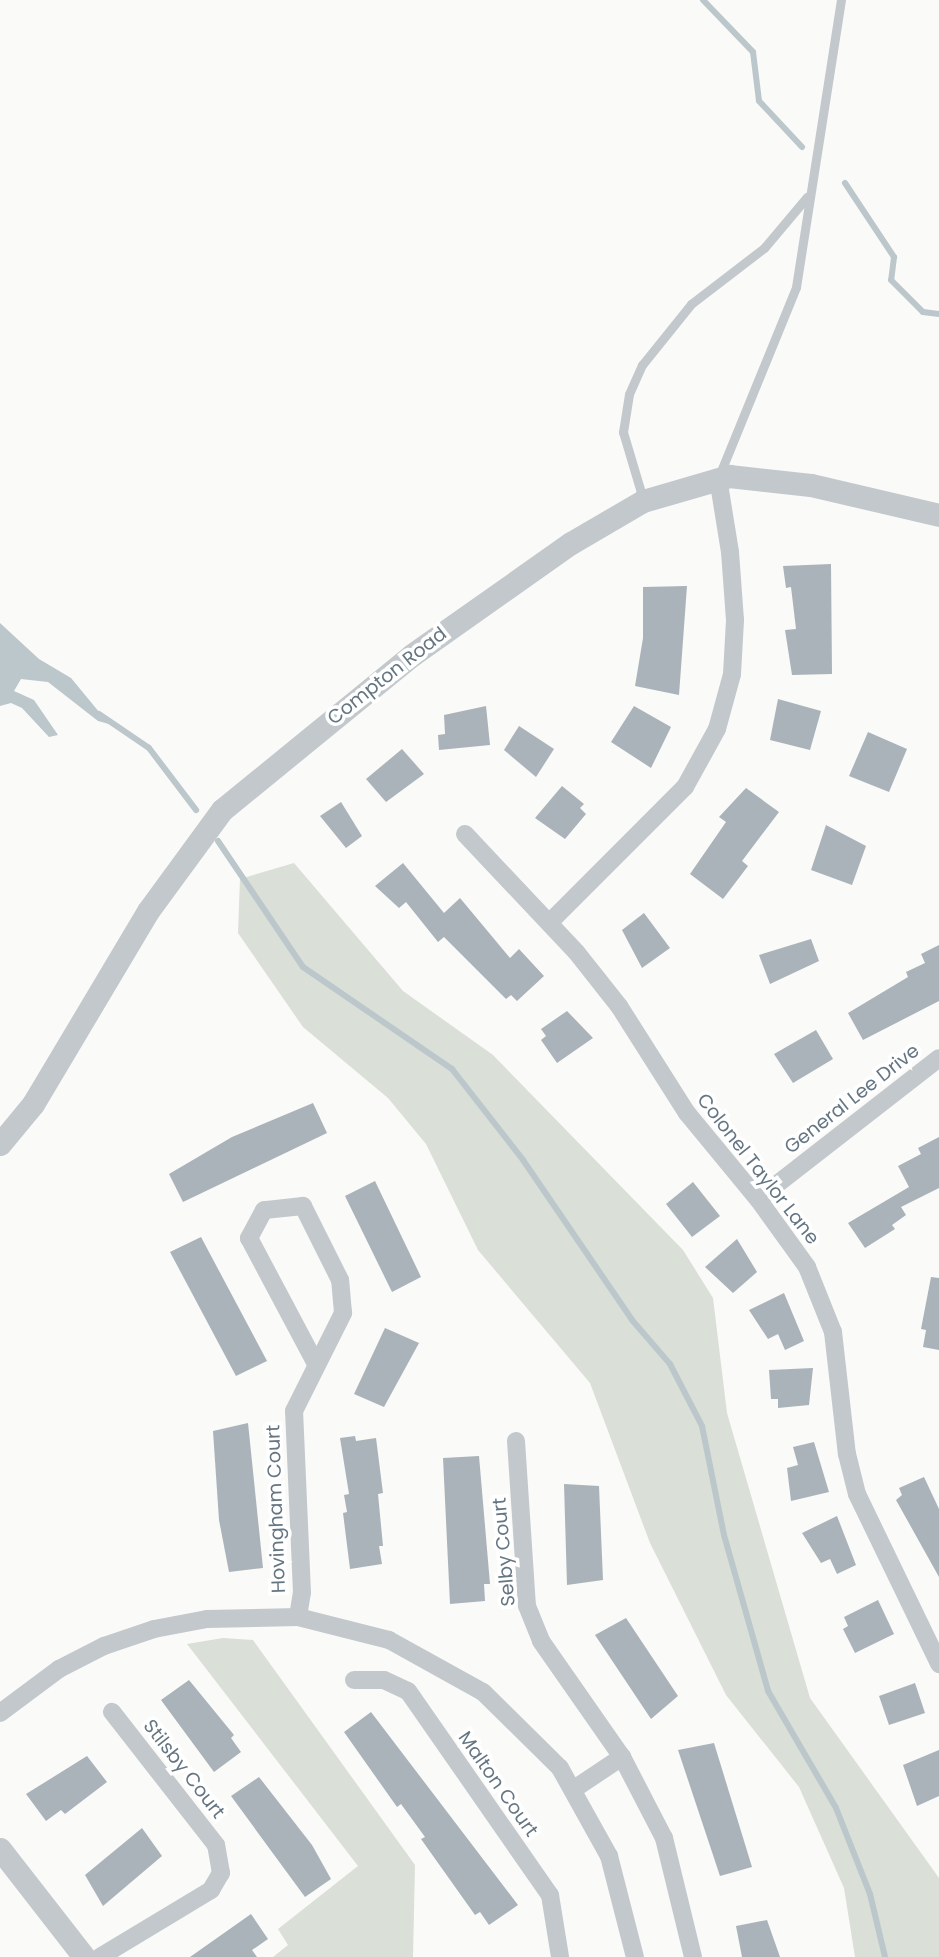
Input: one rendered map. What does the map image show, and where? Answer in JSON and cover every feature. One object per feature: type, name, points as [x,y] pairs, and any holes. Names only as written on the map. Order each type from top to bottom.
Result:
[{"type":"street","name":"Compton Road","points":[[0,1144],[33,1104],[148,911],[222,810],[464,617],[571,543],[643,501],[718,478],[763,477],[939,515]]},
{"type":"street","points":[[550,923],[685,788],[717,729],[732,674],[735,620],[730,552],[718,478]]},
{"type":"street","name":"Colonel Taylor Lane","points":[[465,834],[550,923],[619,1006],[687,1113],[758,1199],[821,1295],[833,1332],[847,1454],[857,1494],[939,1664]]},
{"type":"street","name":"General Lee Drive","points":[[758,1199],[939,1058]]},
{"type":"street","name":"Hovingham Court","points":[[298,1617],[302,1593],[294,1411],[315,1362],[343,1313],[340,1280],[303,1206],[264,1210],[249,1238],[315,1362]]},
{"type":"street","name":"Selby Court","points":[[516,1441],[527,1606],[541,1641],[622,1758],[664,1838],[693,1957]]},
{"type":"street","points":[[0,1713],[59,1669],[127,1637],[207,1619],[298,1617],[347,1628],[416,1651],[484,1692],[539,1743],[574,1789],[609,1856],[635,1957]]},
{"type":"street","name":"Malton Court","points":[[354,1680],[384,1680],[408,1691],[550,1895],[560,1957]]},
{"type":"street","name":"Stilsby Court","points":[[100,1957],[211,1890],[221,1873],[216,1844],[112,1712]]},
{"type":"street","points":[[574,1789],[622,1758]]},
{"type":"street","points":[[0,1849],[83,1957]]},
{"type":"lane","points":[[718,478],[796,287],[808,195],[841,0]]},
{"type":"lane","points":[[643,501],[623,432],[629,394],[642,365],[691,304],[764,248],[808,195]]},
{"type":"shaded area","points":[[0,623],[39,659],[71,678],[109,724],[98,721],[48,682],[21,679],[14,691],[34,700],[58,735],[49,737],[22,708],[11,703],[0,706]]},
{"type":"shaded area","points":[[294,863],[403,991],[493,1055],[683,1250],[713,1298],[727,1413],[810,1698],[939,1878],[939,1957],[855,1957],[844,1888],[799,1787],[726,1695],[650,1543],[590,1383],[478,1250],[426,1144],[388,1098],[303,1027],[238,933],[240,879]]},
{"type":"shaded area","points":[[223,1638],[253,1640],[415,1865],[413,1957],[273,1957],[288,1945],[278,1929],[358,1866],[187,1644]]},
{"type":"building","points":[[831,564],[832,674],[792,675],[785,630],[796,629],[791,587],[786,588],[783,566]]},
{"type":"building","points":[[687,586],[679,695],[635,686],[643,638],[643,587]]},
{"type":"building","points":[[778,699],[821,711],[810,750],[770,740]]},
{"type":"building","points":[[486,706],[490,745],[439,750],[438,735],[445,734],[444,715]]},
{"type":"building","points":[[634,706],[671,727],[651,768],[611,742]]},
{"type":"building","points":[[519,726],[554,749],[536,777],[504,750]]},
{"type":"building","points":[[868,732],[907,749],[889,792],[849,776]]},
{"type":"building","points":[[402,749],[424,774],[386,802],[366,779]]},
{"type":"building","points":[[562,786],[584,804],[580,808],[586,814],[565,839],[535,818]]},
{"type":"building","points":[[746,788],[779,812],[742,861],[748,866],[723,899],[690,874],[726,822],[719,817]]},
{"type":"building","points":[[341,802],[362,836],[346,848],[320,816]]},
{"type":"building","points":[[826,825],[866,846],[852,885],[811,870]]},
{"type":"building","points":[[403,863],[444,913],[460,898],[510,958],[519,949],[544,976],[517,1001],[511,995],[506,999],[444,937],[438,942],[406,902],[399,908],[375,886]]},
{"type":"building","points":[[644,913],[670,948],[642,968],[622,930]]},
{"type":"building","points":[[811,939],[819,961],[770,984],[759,955]]},
{"type":"building","points":[[939,945],[939,1001],[863,1040],[848,1013],[908,977],[906,972],[925,963],[921,954]]},
{"type":"building","points":[[567,1011],[593,1038],[557,1063],[541,1040],[546,1036],[541,1029]]},
{"type":"building","points":[[816,1030],[833,1059],[793,1083],[774,1054]]},
{"type":"building","points":[[313,1103],[327,1133],[183,1202],[169,1174],[232,1137]]},
{"type":"building","points":[[939,1137],[939,1188],[901,1207],[906,1215],[892,1225],[895,1229],[865,1248],[848,1223],[909,1187],[898,1166],[921,1154],[918,1148]]},
{"type":"building","points":[[375,1181],[421,1277],[392,1292],[345,1196]]},
{"type":"building","points":[[693,1182],[720,1216],[692,1237],[666,1204]]},
{"type":"building","points":[[201,1237],[267,1361],[236,1376],[170,1252]]},
{"type":"building","points":[[737,1239],[757,1272],[733,1293],[705,1267]]},
{"type":"building","points":[[931,1277],[939,1278],[939,1350],[923,1347],[926,1330],[921,1329]]},
{"type":"building","points":[[784,1293],[804,1341],[785,1350],[778,1334],[768,1339],[749,1310]]},
{"type":"building","points":[[385,1328],[419,1343],[384,1407],[354,1394]]},
{"type":"building","points":[[813,1368],[809,1405],[778,1408],[778,1399],[771,1399],[769,1370]]},
{"type":"building","points":[[248,1423],[263,1568],[229,1572],[219,1520],[213,1431]]},
{"type":"building","points":[[355,1436],[356,1441],[376,1438],[383,1493],[378,1494],[383,1546],[379,1546],[382,1564],[350,1569],[343,1513],[347,1512],[344,1495],[349,1494],[340,1438]]},
{"type":"building","points":[[814,1442],[829,1492],[791,1501],[787,1468],[798,1465],[793,1447]]},
{"type":"building","points":[[479,1456],[490,1584],[484,1584],[485,1601],[450,1604],[443,1458]]},
{"type":"building","points":[[924,1477],[939,1509],[939,1577],[896,1500],[902,1495],[899,1488]]},
{"type":"building","points":[[564,1484],[599,1486],[603,1580],[567,1585]]},
{"type":"building","points":[[837,1516],[856,1565],[837,1574],[830,1559],[821,1563],[802,1533]]},
{"type":"building","points":[[878,1600],[894,1634],[855,1653],[843,1629],[848,1626],[844,1617]]},
{"type":"building","points":[[626,1618],[678,1696],[651,1719],[595,1635]]},
{"type":"building","points":[[189,1680],[234,1735],[231,1738],[241,1752],[214,1772],[161,1700]]},
{"type":"building","points":[[915,1683],[925,1713],[889,1725],[879,1696]]},
{"type":"building","points":[[371,1712],[518,1905],[489,1925],[480,1912],[475,1915],[421,1839],[425,1837],[401,1804],[397,1807],[344,1732]]},
{"type":"building","points":[[714,1743],[752,1867],[720,1876],[678,1750]]},
{"type":"building","points":[[939,1750],[939,1796],[917,1806],[903,1765]]},
{"type":"building","points":[[87,1756],[107,1782],[65,1814],[61,1810],[46,1821],[26,1794]]},
{"type":"building","points":[[259,1777],[312,1845],[331,1879],[305,1897],[231,1796]]},
{"type":"building","points":[[142,1828],[162,1856],[103,1906],[85,1875]]},
{"type":"building","points":[[251,1914],[268,1939],[252,1950],[257,1957],[190,1957]]},
{"type":"building","points":[[767,1920],[780,1957],[742,1957],[736,1926]]},
{"type":"waterway","points":[[703,0],[753,52],[759,101],[802,147]]},
{"type":"waterway","points":[[845,183],[894,257],[891,280],[923,312],[939,314]]},
{"type":"waterway","points":[[99,714],[149,748],[196,810]]},
{"type":"waterway","points":[[218,841],[303,967],[452,1069],[523,1160],[632,1320],[670,1364],[702,1426],[724,1535],[768,1691],[836,1808],[870,1894],[885,1957]]}]
